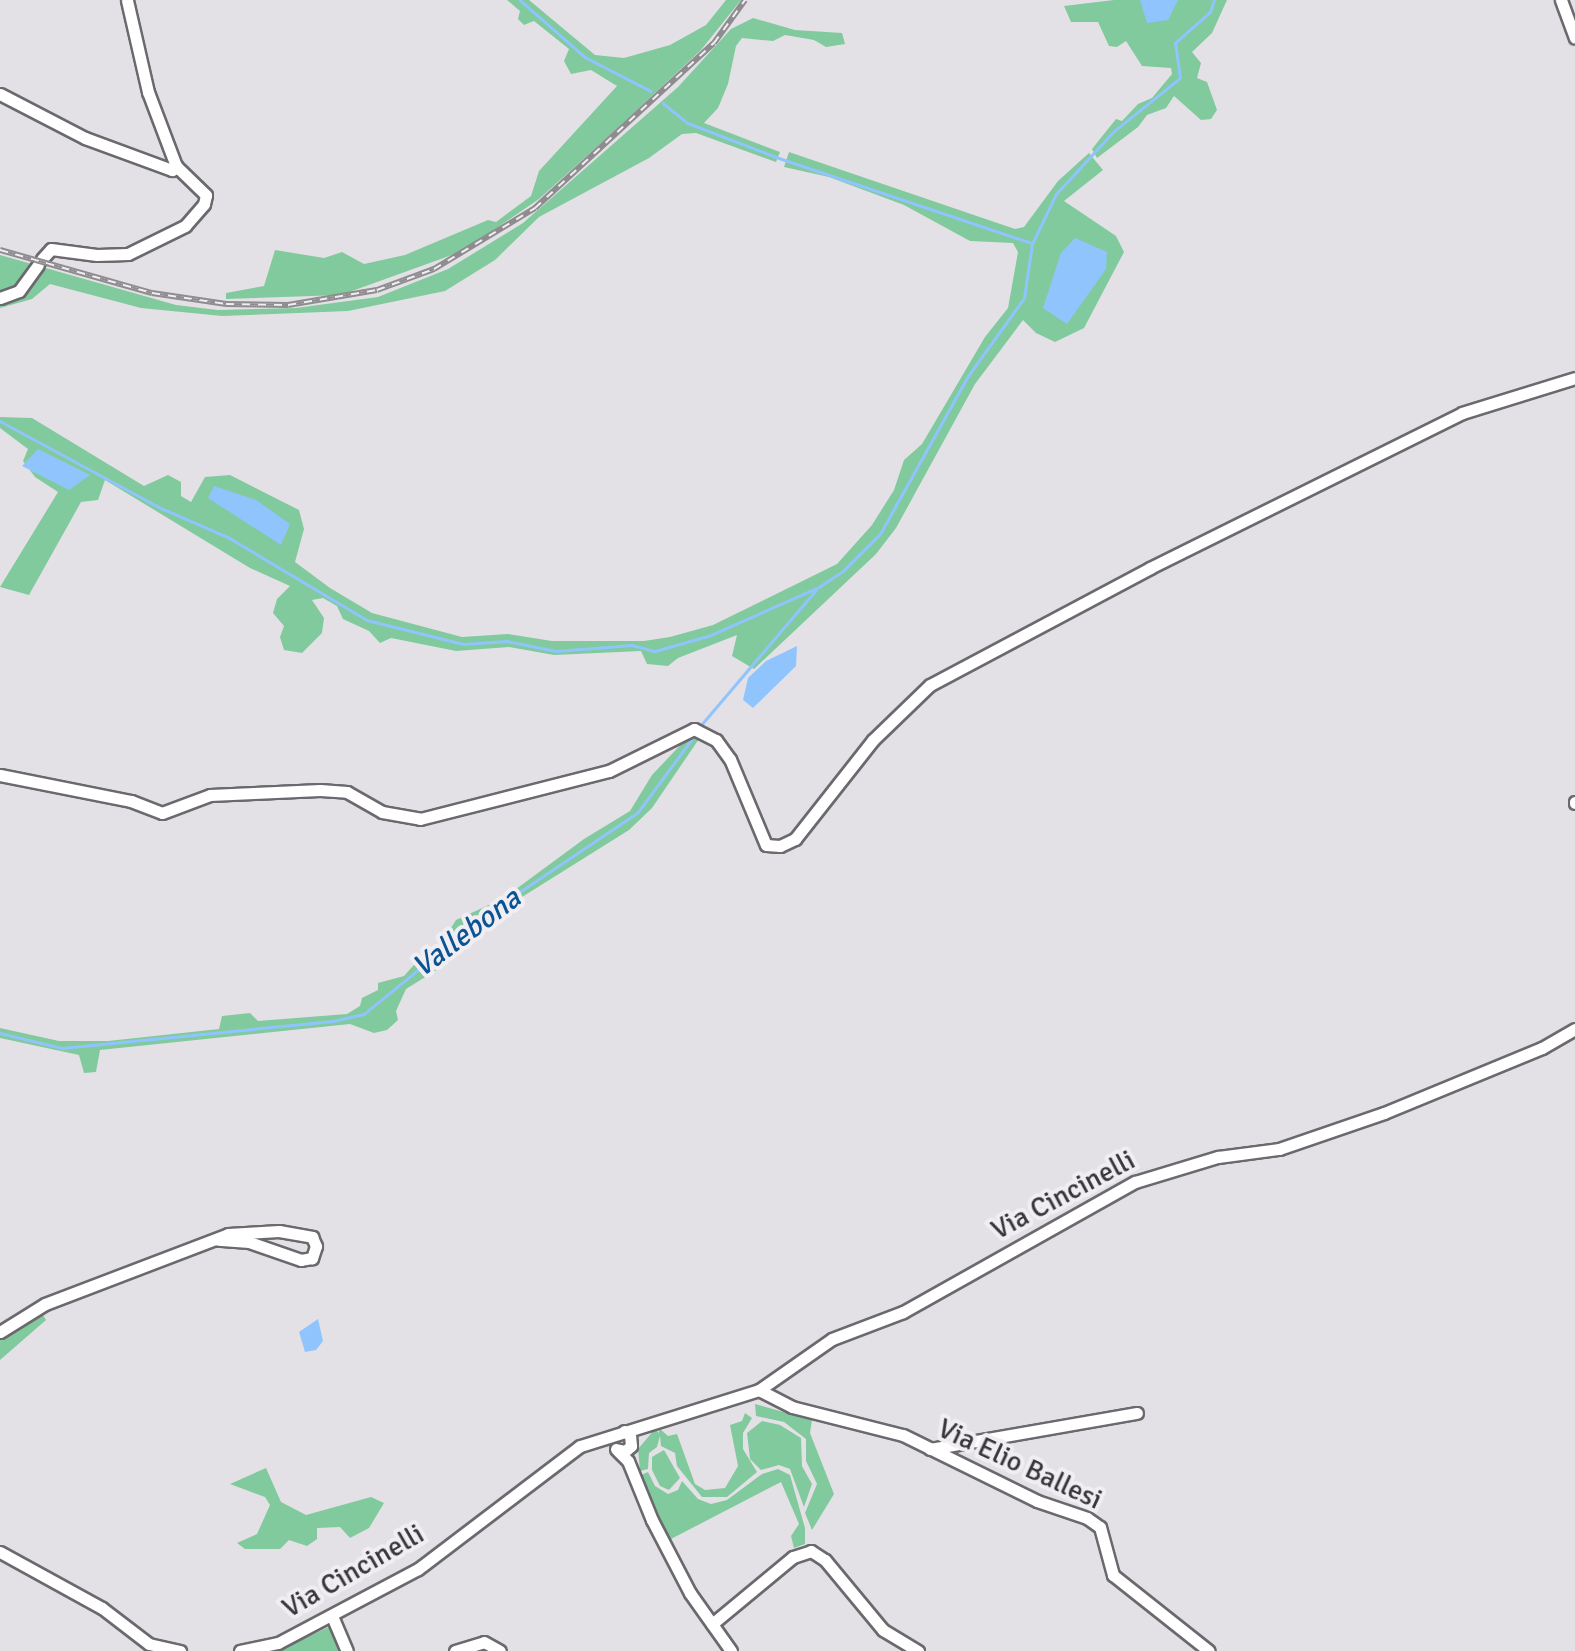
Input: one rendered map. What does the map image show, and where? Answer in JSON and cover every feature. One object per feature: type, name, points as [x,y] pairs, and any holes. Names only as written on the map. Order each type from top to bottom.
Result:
[{"type":"street","points":[[0,298],[19,291],[51,249],[97,256],[128,254],[185,226],[204,204],[206,195],[176,166],[148,92],[127,0]]},
{"type":"street","points":[[1561,0],[1575,38]]},
{"type":"street","points":[[0,94],[84,138],[172,170],[176,166]]},
{"type":"street","points":[[0,775],[131,801],[162,813],[210,795],[320,790],[347,792],[382,812],[420,818],[609,771],[699,730],[730,759],[766,845],[780,846],[796,838],[873,740],[930,685],[1150,568],[1462,413],[1575,378]]},
{"type":"street","name":"Via Cincinelli","points":[[240,1651],[278,1643],[418,1569],[580,1446],[622,1442],[647,1422],[759,1390],[832,1339],[903,1312],[1135,1182],[1218,1157],[1279,1149],[1384,1114],[1542,1048],[1575,1029]]},
{"type":"street","points":[[0,1332],[45,1304],[218,1240],[247,1230],[312,1237],[316,1246],[312,1258],[301,1260],[249,1242],[218,1240]]},
{"type":"street","name":"Via Elio Ballesi","points":[[759,1390],[792,1406],[881,1427],[1100,1528],[1114,1575],[1209,1651]]},
{"type":"street","points":[[930,1449],[1136,1413]]},
{"type":"street","points":[[622,1442],[672,1562],[730,1651]]},
{"type":"street","points":[[712,1624],[793,1558],[811,1551],[825,1560],[870,1618],[918,1651]]},
{"type":"street","points":[[0,1552],[102,1608],[147,1647],[180,1651]]},
{"type":"street","points":[[332,1616],[347,1651]]},
{"type":"street","points":[[456,1651],[484,1642],[500,1651]]},
{"type":"green space","points":[[507,0],[529,0],[595,55],[624,58],[670,45],[706,25],[726,0],[741,0],[701,50],[611,134],[539,199],[463,251],[341,295],[226,299],[226,293],[264,286],[275,250],[324,258],[342,252],[364,264],[405,255],[488,220],[496,222],[531,196],[539,171],[617,86],[591,70],[571,74],[564,61],[569,49],[534,21],[524,25],[518,19],[520,11]]},
{"type":"green space","points":[[1114,0],[1227,0],[1212,33],[1192,52],[1201,63],[1197,78],[1207,82],[1217,110],[1211,119],[1201,120],[1174,96],[1166,108],[1147,115],[1138,127],[1097,158],[1092,149],[1116,119],[1122,121],[1138,104],[1152,98],[1172,74],[1171,68],[1142,66],[1126,41],[1117,47],[1109,46],[1098,22],[1071,22],[1064,6]]},
{"type":"green space","points":[[753,18],[795,30],[842,33],[845,44],[826,47],[814,40],[785,35],[773,41],[742,38],[736,46],[728,84],[718,108],[704,123],[780,152],[776,162],[696,133],[682,134],[649,158],[539,217],[495,260],[445,291],[348,311],[222,316],[141,308],[50,284],[32,299],[0,308],[0,255],[176,305],[218,310],[296,308],[378,297],[448,269],[523,223],[678,87],[731,29]]},
{"type":"green space","points":[[789,152],[1015,229],[1024,227],[1058,181],[1089,153],[1103,170],[1064,201],[1116,236],[1124,252],[1084,328],[1055,342],[1036,333],[1023,320],[975,384],[896,528],[876,554],[754,669],[732,656],[737,635],[678,658],[668,666],[647,664],[641,651],[554,655],[509,647],[456,651],[391,638],[380,643],[369,631],[343,619],[337,606],[323,598],[312,600],[324,618],[322,633],[302,653],[284,650],[280,637],[284,626],[273,613],[277,599],[290,586],[250,568],[105,480],[98,500],[81,502],[29,595],[0,587],[58,492],[35,477],[23,461],[28,449],[0,428],[0,417],[32,418],[144,486],[168,475],[181,482],[181,496],[191,502],[205,477],[230,475],[299,510],[304,529],[295,562],[330,588],[372,613],[462,637],[508,634],[552,641],[644,641],[670,637],[713,625],[837,564],[872,525],[894,490],[904,460],[922,444],[985,337],[1008,308],[1018,252],[1013,243],[970,241],[904,205],[829,177],[784,167]]},
{"type":"green space","points":[[701,736],[652,808],[629,830],[493,915],[443,966],[406,989],[396,1011],[398,1020],[387,1030],[374,1033],[350,1024],[100,1050],[96,1072],[84,1073],[79,1055],[0,1038],[0,1028],[59,1041],[108,1041],[219,1029],[222,1016],[250,1013],[258,1021],[347,1014],[360,1006],[362,998],[378,990],[378,983],[404,976],[421,957],[436,952],[456,920],[504,898],[584,839],[630,811],[652,775],[688,737]]},
{"type":"green space","points":[[40,1310],[46,1320],[0,1360],[0,1336]]},
{"type":"green space","points":[[755,1404],[812,1420],[810,1433],[834,1494],[812,1530],[805,1513],[817,1484],[806,1461],[806,1439],[784,1422],[756,1416]]},
{"type":"green space","points":[[745,1413],[752,1418],[743,1433],[743,1449],[757,1472],[727,1497],[702,1497],[677,1466],[675,1453],[661,1446],[660,1436],[657,1447],[649,1453],[648,1469],[640,1471],[638,1449],[655,1429],[659,1433],[659,1428],[668,1436],[677,1434],[695,1484],[705,1490],[725,1488],[738,1466],[730,1425],[742,1421]]},
{"type":"green space","points":[[762,1421],[780,1425],[801,1438],[802,1466],[812,1484],[804,1507],[790,1469],[779,1465],[761,1470],[750,1459],[747,1433]]},
{"type":"green space","points":[[664,1450],[680,1478],[669,1490],[660,1486],[652,1470],[652,1457]]},
{"type":"green space","points":[[266,1468],[281,1502],[306,1515],[371,1497],[384,1503],[369,1528],[350,1538],[340,1527],[317,1528],[317,1539],[307,1546],[289,1540],[280,1549],[245,1549],[237,1543],[257,1534],[270,1505],[265,1497],[230,1484]]},
{"type":"green space","points":[[778,1469],[790,1475],[805,1528],[805,1544],[794,1548],[791,1536],[799,1524],[781,1482],[669,1540],[641,1475],[648,1472],[655,1486],[668,1494],[678,1490],[682,1481],[698,1499],[711,1504],[727,1500],[762,1474]]},
{"type":"green space","points":[[329,1627],[339,1651],[275,1651],[283,1648]]},
{"type":"water","points":[[1140,0],[1178,0],[1168,20],[1147,23]]},
{"type":"water","points":[[1075,238],[1107,252],[1106,269],[1067,324],[1043,308],[1061,253]]},
{"type":"water","points":[[38,449],[90,475],[69,490],[22,466]]},
{"type":"water","points":[[214,486],[256,500],[290,524],[281,545],[208,498]]},
{"type":"water","points":[[797,646],[796,666],[753,708],[743,700],[748,678],[766,661]]},
{"type":"water","points":[[318,1319],[323,1341],[316,1350],[305,1352],[299,1332]]},
{"type":"waterway","points":[[520,0],[585,57],[651,91]]},
{"type":"waterway","points":[[0,421],[163,509],[228,537],[367,620],[463,644],[507,641],[556,651],[632,645],[655,651],[711,635],[819,587],[844,570],[880,534],[968,376],[1024,298],[1032,244],[1056,194],[1113,132],[1180,78],[1175,43],[1210,12],[1214,0]]},
{"type":"waterway","points":[[663,103],[688,123],[776,157],[1031,243]]},
{"type":"waterway","name":"Vallebona","points":[[701,725],[816,590]]},
{"type":"waterway","name":"Vallebona","points":[[0,1033],[62,1048],[333,1021],[364,1014],[484,916],[638,812],[694,736]]},
{"type":"railway","points":[[0,250],[152,293],[226,304],[288,305],[377,290],[434,269],[535,208],[714,43],[745,0]]}]
